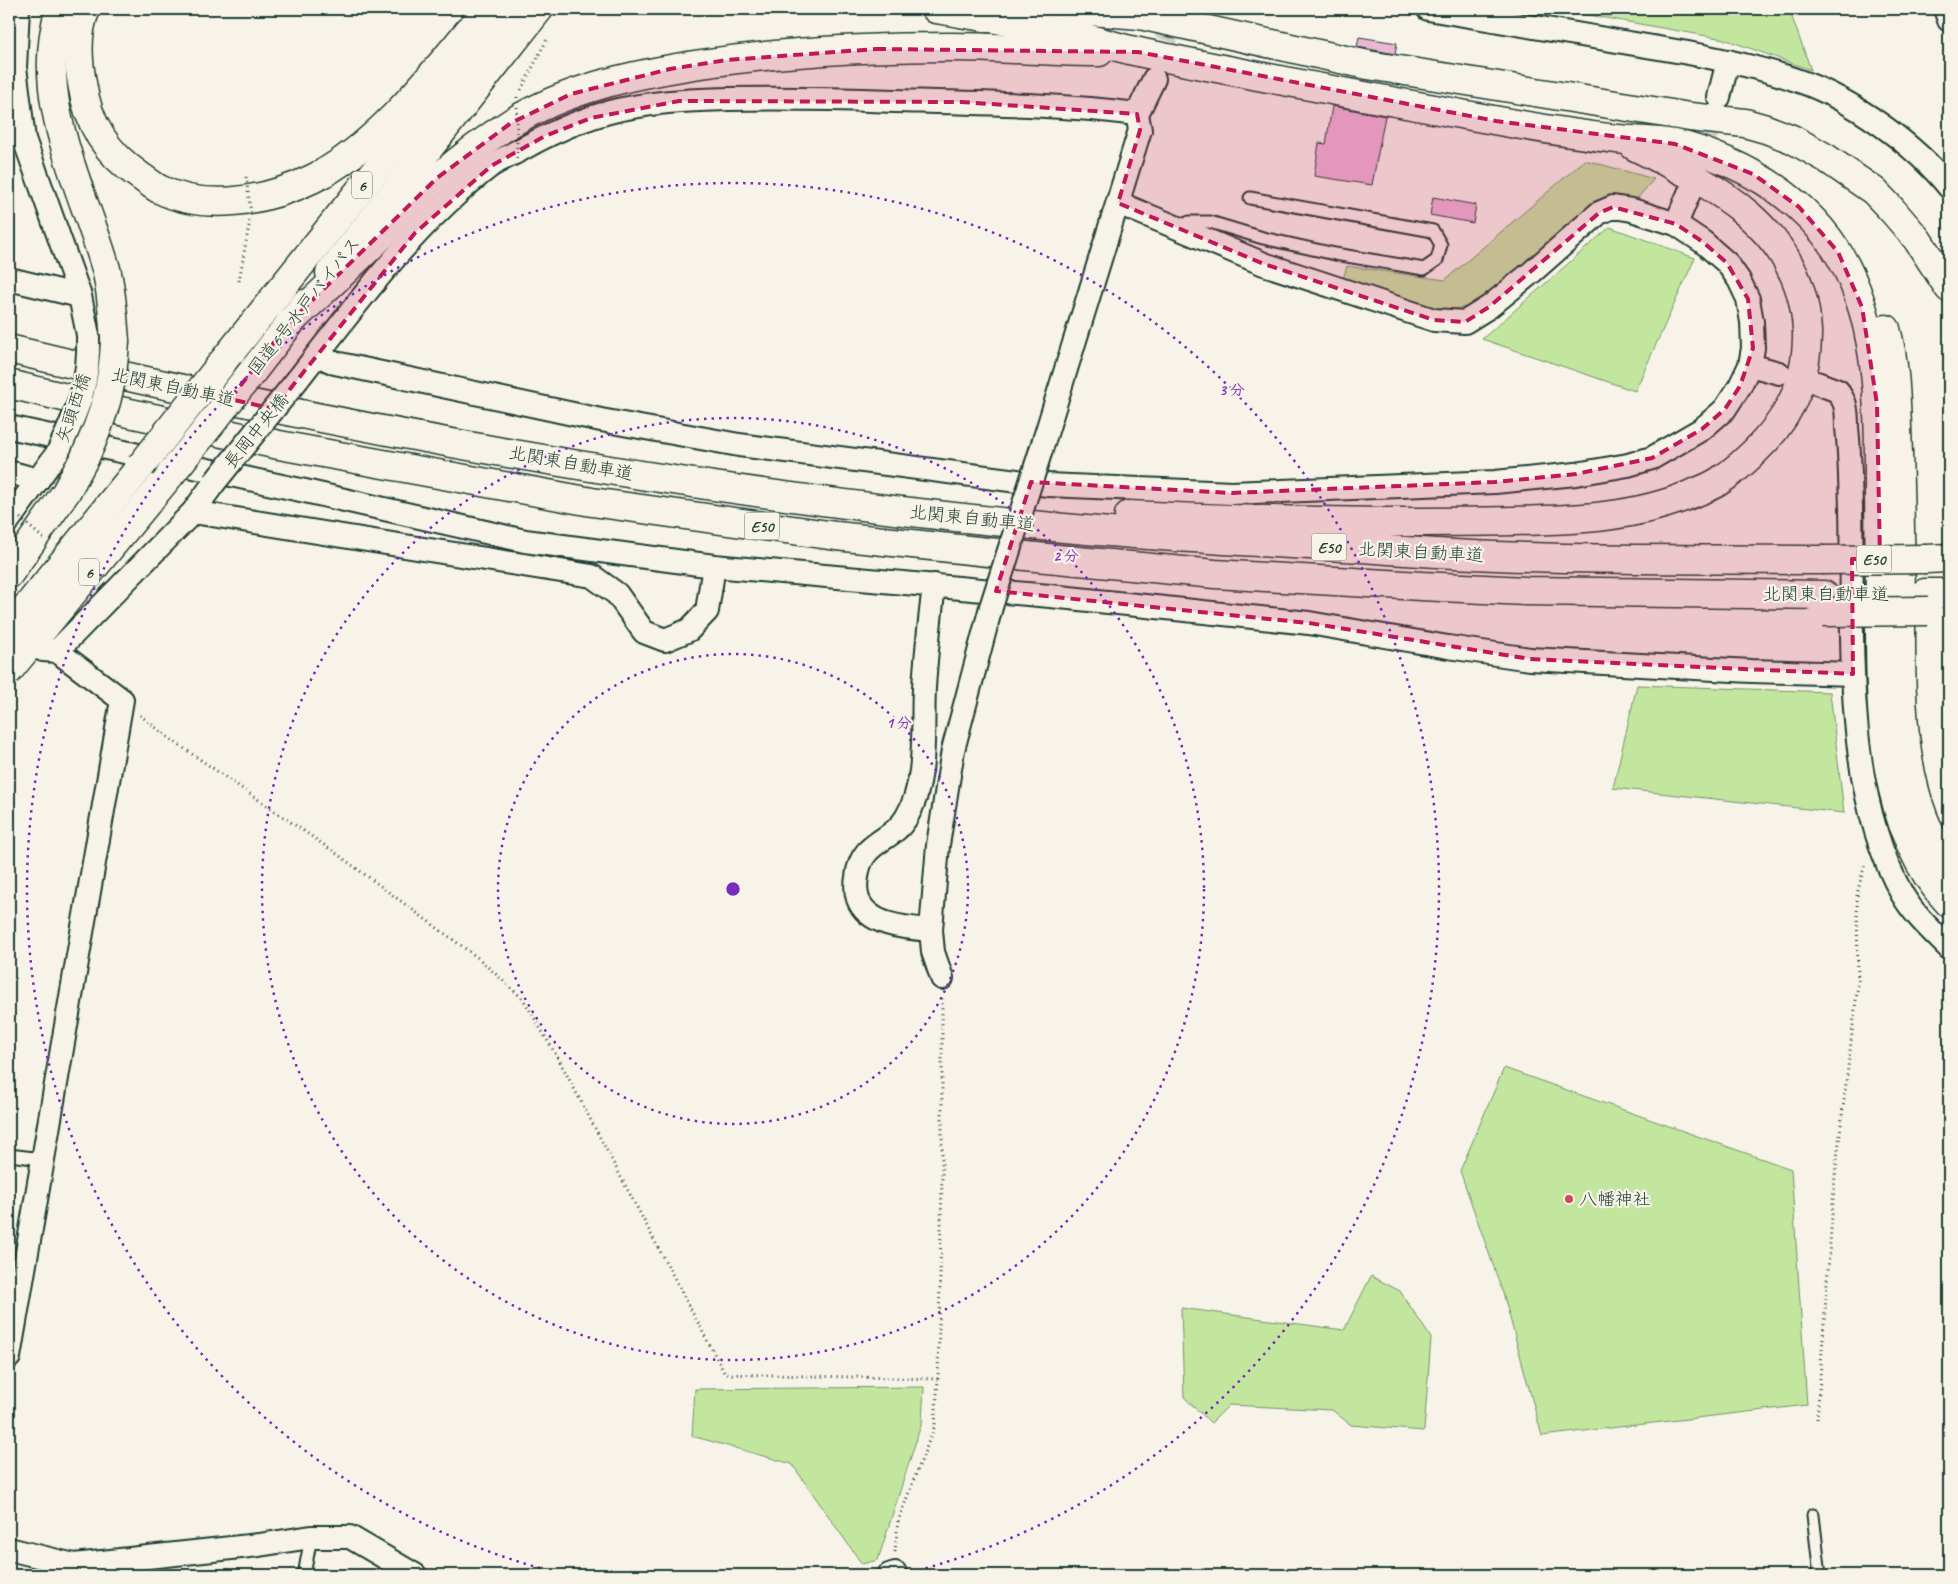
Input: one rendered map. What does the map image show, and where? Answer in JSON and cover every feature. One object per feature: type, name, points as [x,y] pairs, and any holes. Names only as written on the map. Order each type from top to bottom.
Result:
[{"type":"highway","points":[[9,574],[66,492],[86,457],[107,402],[114,366],[112,306],[106,271],[62,136],[55,106],[52,52],[55,25],[60,9]]},
{"type":"highway","points":[[86,9],[80,37],[79,65],[83,93],[92,122],[106,146],[122,164],[159,189],[208,202],[265,196],[313,179],[336,165],[386,123],[418,91],[487,9]]},
{"type":"highway","name":"国道6号水戸バイパス","points":[[9,670],[18,638],[141,466],[505,9]]},
{"type":"highway","name":"国道6号水戸バイパス","points":[[18,638],[170,475],[540,9]]},
{"type":"highway","points":[[936,9],[1057,30],[1138,52],[1496,120],[1618,139],[1675,144],[1727,162],[1777,188],[1820,228],[1838,252],[1862,307],[1869,335],[1879,440],[1882,703],[1890,777],[1898,809],[1910,841],[1925,871],[1949,903]]},
{"type":"highway","points":[[1067,9],[1132,12],[1368,65],[1690,117],[1745,123],[1766,129],[1792,140],[1840,167],[1874,191],[1917,239],[1949,288]]},
{"type":"highway","points":[[290,322],[387,230],[437,178],[511,123],[571,94],[616,80],[670,69],[727,60],[793,54],[950,47],[1014,48],[1061,52],[1138,52]]},
{"type":"highway","points":[[1690,117],[1802,186],[1836,218],[1856,248],[1880,307],[1888,336],[1896,393],[1901,538],[1902,702],[1905,733],[1909,761],[1923,815],[1934,840],[1949,865]]},
{"type":"highway","points":[[838,503],[1217,520],[1425,522],[1562,520],[1645,510],[1680,500],[1716,484],[1739,467],[1762,445],[1780,425],[1792,404],[1799,386],[1807,341],[1806,317],[1800,290],[1792,269],[1766,230],[1729,198],[1665,161],[1618,139]]},
{"type":"highway","name":"北関東自動車道","points":[[9,349],[135,379],[300,414],[596,469],[838,503],[1032,525],[1220,541],[1525,557],[1822,560],[1938,558]]},
{"type":"highway","name":"北関東自動車道","points":[[9,384],[125,412],[289,447],[592,502],[836,536],[1215,574],[1526,591],[1823,603],[1938,602]]},
{"type":"street","name":"矢頭西橋","points":[[14,519],[58,452],[74,418],[87,376],[88,335],[80,296],[24,139],[13,95],[12,38],[18,9]]},
{"type":"street","points":[[1428,9],[1728,61],[1800,81],[1872,118],[1942,174]]},
{"type":"street","points":[[1945,9],[1949,20]]},
{"type":"street","points":[[1718,97],[1728,61]]},
{"type":"street","points":[[942,978],[932,952],[931,930],[938,845],[953,750],[991,607],[1140,130],[1137,114],[1154,79]]},
{"type":"street","name":"長岡中央橋","points":[[57,651],[193,512],[370,285],[415,234],[446,204],[491,166],[545,136],[591,118],[632,107],[679,101],[746,99],[961,102],[1137,114]]},
{"type":"street","points":[[1676,224],[1689,193]]},
{"type":"street","points":[[317,355],[335,363],[601,420],[739,445],[1048,484],[1232,493],[1495,482],[1576,474],[1628,465],[1652,458],[1702,429],[1725,409],[1740,386],[1750,365],[1753,348],[1752,322],[1748,299],[1739,280],[1727,263],[1703,242],[1676,224],[1632,210],[1613,207],[1599,213],[1504,295],[1465,322],[1434,320],[1264,264],[1118,203]]},
{"type":"street","points":[[9,278],[80,296]]},
{"type":"street","points":[[1750,365],[1779,373]]},
{"type":"street","points":[[1817,383],[1838,392],[1845,406],[1849,448],[1853,674],[1859,746],[1866,789],[1875,826],[1887,862],[1903,895],[1925,924],[1949,948]]},
{"type":"street","points":[[9,427],[525,541],[714,566],[934,585],[1309,623],[1448,647],[1530,658],[1853,674]]},
{"type":"street","points":[[9,472],[38,480]]},
{"type":"street","points":[[193,512],[592,576],[617,594],[644,632],[665,640],[689,630],[707,610],[714,566]]},
{"type":"street","points":[[931,930],[889,923],[867,914],[858,899],[856,882],[858,865],[870,848],[905,820],[915,801],[920,777],[926,656],[934,585]]},
{"type":"street","points":[[9,1357],[122,700],[57,651],[18,638]]},
{"type":"street","points":[[9,1549],[74,1566],[259,1545],[310,1537],[350,1537],[415,1575]]},
{"type":"lane","points":[[1179,229],[1189,222],[1210,222],[1263,238],[1335,254],[1424,269],[1437,260],[1441,245],[1433,230],[1250,198]]},
{"type":"lane","points":[[9,1154],[42,1159]]},
{"type":"lane","points":[[1813,1514],[1820,1575]]},
{"type":"lane","points":[[304,1575],[310,1537]]},
{"type":"path","points":[[517,158],[518,97],[550,35]]},
{"type":"path","points":[[239,282],[251,213],[246,177]]},
{"type":"path","points":[[14,519],[44,539]]},
{"type":"path","points":[[122,700],[169,738],[337,854],[478,958],[523,999],[560,1060],[725,1374],[938,1379]]},
{"type":"path","points":[[1817,1419],[1835,1175],[1858,984],[1857,894],[1875,826]]},
{"type":"path","points":[[893,1575],[898,1521],[935,1425],[938,1379],[942,1177],[942,978]]},
{"type":"highlighted area","points":[[876,49],[1138,52],[1496,121],[1675,144],[1753,174],[1799,207],[1838,252],[1862,307],[1877,404],[1880,559],[1852,559],[1853,674],[1530,659],[1309,623],[996,591],[1031,482],[1232,493],[1495,482],[1576,474],[1652,458],[1702,429],[1725,409],[1740,386],[1753,348],[1748,299],[1727,263],[1703,242],[1676,224],[1613,207],[1599,213],[1489,307],[1465,322],[1434,320],[1264,264],[1118,203],[1140,130],[1137,114],[961,102],[679,101],[591,118],[545,136],[491,166],[415,233],[274,409],[230,399],[290,322],[437,178],[511,123],[571,94],[670,69],[727,60]]},
{"type":"green space","points":[[1555,9],[1789,9],[1811,70],[1724,39]]},
{"type":"green space","points":[[1585,160],[1654,179],[1635,201],[1600,200],[1472,306],[1444,311],[1343,279],[1347,266],[1445,280]]},
{"type":"green space","points":[[1610,227],[1695,258],[1635,391],[1482,339]]},
{"type":"green space","points":[[1637,685],[1830,692],[1844,813],[1613,788]]},
{"type":"green space","points":[[1504,1068],[1791,1169],[1807,1405],[1542,1436],[1504,1296],[1460,1171]]},
{"type":"green space","points":[[1371,1276],[1400,1291],[1431,1338],[1424,1431],[1351,1425],[1332,1410],[1229,1405],[1211,1423],[1184,1397],[1181,1308],[1344,1330]]},
{"type":"green space","points":[[924,1387],[922,1422],[878,1560],[862,1564],[792,1464],[692,1436],[695,1389]]},
{"type":"building","points":[[1359,37],[1397,43],[1395,54],[1357,47]]},
{"type":"building","points":[[1332,106],[1385,116],[1372,185],[1314,176],[1319,143],[1326,144]]},
{"type":"building","points":[[1433,197],[1476,205],[1473,223],[1430,215]]},
{"type":"tunnel","points":[[1156,72],[1175,9]]},
{"type":"tunnel","points":[[1696,168],[1717,103]]},
{"type":"place","name":"八幡神社","points":[[1569,1199]]}]
